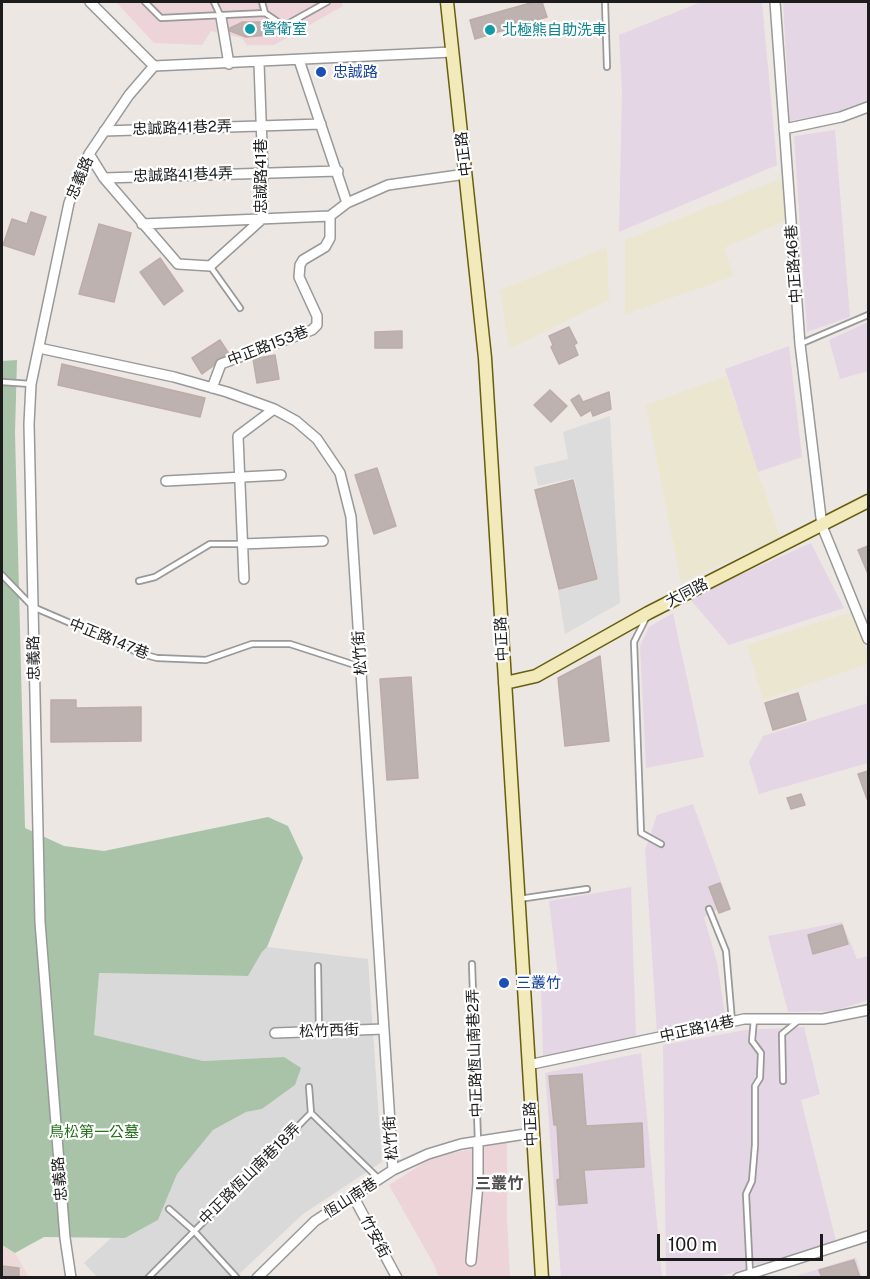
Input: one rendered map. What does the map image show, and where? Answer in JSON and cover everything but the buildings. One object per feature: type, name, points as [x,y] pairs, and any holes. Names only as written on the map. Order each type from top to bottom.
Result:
[{"type":"main road","name":"中正路","points":[[447,2],[485,358],[542,1278]]},
{"type":"main road","name":"大同路","points":[[505,683],[536,676],[648,613],[868,501]]},
{"type":"street","points":[[90,2],[154,66],[259,63],[452,52]]},
{"type":"street","name":"中正路46巷","points":[[775,2],[800,344],[822,526]]},
{"type":"street","points":[[221,17],[229,64]]},
{"type":"street","points":[[299,60],[347,203]]},
{"type":"street","name":"忠誠路41巷","points":[[210,266],[262,219],[263,173],[259,63]]},
{"type":"street","name":"忠義路","points":[[71,1278],[65,1239],[40,922],[29,424],[31,384],[69,203],[89,154],[129,95],[154,66]]},
{"type":"street","points":[[784,129],[841,117],[868,107]]},
{"type":"street","name":"忠誠路41巷2弄","points":[[104,131],[321,124]]},
{"type":"street","points":[[89,154],[104,178],[177,264],[210,266]]},
{"type":"street","name":"忠誠路41巷4弄","points":[[104,178],[338,171]]},
{"type":"street","points":[[142,224],[330,216],[347,203],[388,185],[466,174]]},
{"type":"street","name":"中正路153巷","points":[[212,387],[221,364],[312,330],[317,326],[317,316],[299,277],[300,265],[303,260],[325,247],[330,238],[330,216]]},
{"type":"street","name":"松竹街","points":[[39,348],[174,377],[212,387],[274,409],[296,421],[317,439],[340,474],[351,517],[393,1170]]},
{"type":"street","points":[[244,579],[238,436],[274,409]]},
{"type":"street","points":[[166,481],[281,475]]},
{"type":"street","points":[[822,526],[868,639]]},
{"type":"street","points":[[242,544],[323,541]]},
{"type":"street","name":"中正路14巷","points":[[528,1065],[732,1021],[823,1019],[868,1010]]},
{"type":"street","name":"松竹西街","points":[[274,1033],[384,1029]]},
{"type":"street","name":"恆山南巷","points":[[257,1278],[315,1221],[393,1170],[428,1154],[478,1142],[532,1133]]},
{"type":"street","points":[[471,1261],[478,1184],[478,1142]]},
{"type":"street","name":"竹安街","points":[[353,1196],[397,1278]]},
{"type":"street","points":[[738,1278],[868,1236]]},
{"type":"lane","points":[[145,2],[161,18],[265,14],[284,26],[327,2]]},
{"type":"lane","points":[[214,2],[221,17]]},
{"type":"lane","points":[[262,2],[265,14]]},
{"type":"lane","points":[[605,2],[607,67]]},
{"type":"lane","points":[[210,266],[240,308]]},
{"type":"lane","points":[[800,344],[868,315]]},
{"type":"lane","points":[[2,382],[31,384]]},
{"type":"lane","points":[[139,581],[155,577],[210,544],[242,544]]},
{"type":"lane","points":[[2,575],[33,607]]},
{"type":"lane","name":"中正路147巷","points":[[33,607],[142,654],[157,658],[206,660],[252,644],[276,643],[290,644],[361,667]]},
{"type":"lane","points":[[648,613],[634,642],[641,833],[661,844]]},
{"type":"lane","points":[[519,899],[586,890]]},
{"type":"lane","points":[[708,909],[726,951],[732,1021]]},
{"type":"lane","name":"中正路恆山南巷2弄","points":[[472,964],[478,1142]]},
{"type":"lane","points":[[318,966],[319,1031]]},
{"type":"lane","points":[[750,1274],[746,1194],[752,1181],[755,1145],[755,1086],[760,1078],[761,1053],[752,1041],[754,1019]]},
{"type":"lane","points":[[783,1081],[783,1034],[800,1019]]},
{"type":"lane","points":[[309,1087],[311,1113]]},
{"type":"lane","name":"中正路恆山南巷18弄","points":[[148,1278],[311,1113],[379,1179]]},
{"type":"lane","points":[[169,1209],[194,1231],[237,1278]]},
{"type":"shaded area","points":[[116,2],[341,2],[343,6],[274,45],[247,45],[242,38],[211,31],[202,45],[154,43]]},
{"type":"shaded area","points":[[701,2],[762,2],[777,165],[619,232],[622,92],[619,35]]},
{"type":"shaded area","points":[[783,2],[868,2],[868,102],[838,112],[790,121]]},
{"type":"shaded area","points":[[835,130],[850,317],[807,332],[794,136]]},
{"type":"shaded area","points":[[785,177],[787,220],[724,248],[734,276],[625,314],[625,240]]},
{"type":"shaded area","points":[[607,247],[609,300],[509,349],[500,290]]},
{"type":"shaded area","points":[[868,322],[868,371],[840,379],[829,340]]},
{"type":"shaded area","points":[[789,346],[802,457],[758,472],[725,369]]},
{"type":"shaded area","points":[[726,376],[780,537],[681,583],[646,405]]},
{"type":"shaded area","points":[[610,416],[620,603],[565,634],[558,590],[598,580],[574,478],[538,486],[534,467],[568,459],[563,432]]},
{"type":"shaded area","points":[[811,543],[844,608],[729,645],[689,598]]},
{"type":"shaded area","points":[[851,612],[868,654],[868,664],[763,700],[747,645]]},
{"type":"shaded area","points":[[673,613],[704,757],[646,768],[640,646],[649,627]]},
{"type":"shaded area","points":[[868,703],[868,763],[759,794],[749,762],[763,736]]},
{"type":"shaded area","points":[[693,804],[729,903],[704,917],[717,962],[725,1014],[657,1033],[645,850],[657,815]]},
{"type":"shaded area","points":[[631,887],[636,1036],[543,1057],[541,988],[559,984],[549,901]]},
{"type":"shaded area","points":[[842,922],[857,959],[868,956],[868,1000],[834,1011],[788,1012],[768,936]]},
{"type":"shaded area","points":[[267,947],[368,959],[382,1162],[303,1214],[236,1277],[97,1277],[84,1263],[111,1238],[125,1238],[158,1220],[177,1174],[213,1130],[246,1112],[262,1109],[295,1085],[284,1057],[203,1061],[93,1035],[98,973],[248,976]]},
{"type":"shaded area","points":[[804,1027],[820,1094],[801,1100],[836,1241],[718,1277],[666,1277],[663,1045],[745,1030]]},
{"type":"shaded area","points":[[641,1053],[662,1277],[561,1277],[545,1073]]},
{"type":"shaded area","points":[[507,1142],[510,1277],[439,1277],[389,1185],[433,1157]]},
{"type":"shaded area","points":[[2,1245],[15,1253],[29,1277],[2,1277]]},
{"type":"shaded area","points":[[856,1257],[862,1277],[790,1278]]},
{"type":"green space","name":"鳥松第一公墓","points":[[17,360],[15,433],[25,828],[64,846],[104,851],[268,817],[288,826],[303,858],[267,947],[248,976],[99,973],[94,1035],[203,1061],[284,1057],[301,1068],[295,1085],[262,1109],[246,1112],[213,1130],[177,1174],[158,1220],[125,1238],[44,1237],[15,1253],[2,1245],[2,361]]},
{"type":"place","name":"警衛室","points":[[250,29]]},
{"type":"place","name":"北極熊自助洗車","points":[[490,30]]},
{"type":"place","name":"忠誠路","points":[[321,72]]},
{"type":"place","name":"三叢竹","points":[[504,983]]},
{"type":"district","name":"三叢竹","points":[[499,1184]]}]
